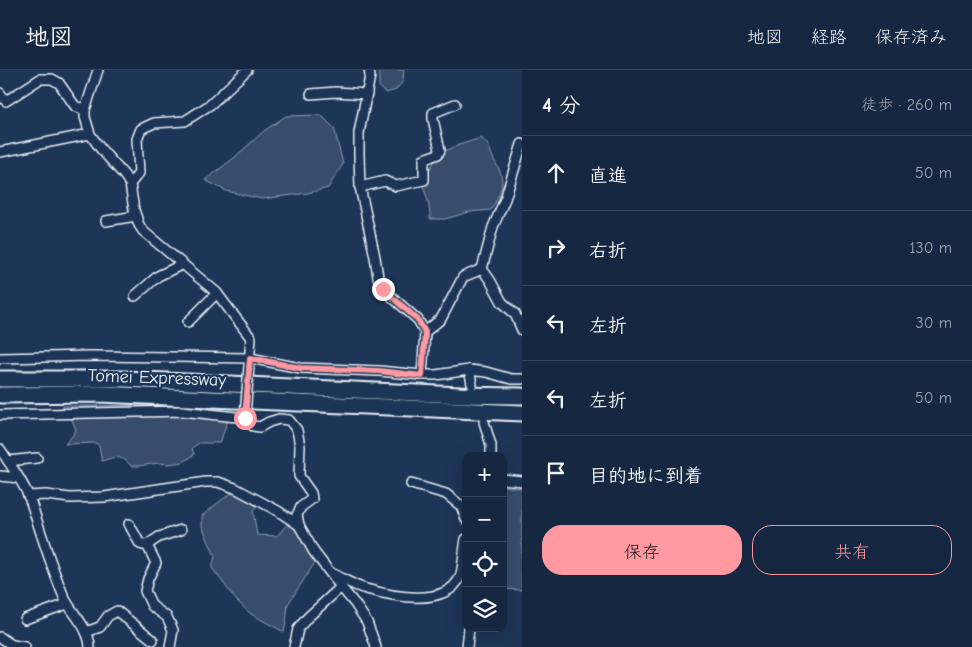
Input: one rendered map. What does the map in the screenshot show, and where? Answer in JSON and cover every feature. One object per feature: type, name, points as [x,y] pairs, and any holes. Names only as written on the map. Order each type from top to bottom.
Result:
[{"type":"highway","name":"Tomei Expressway","points":[[0,379],[124,379],[522,396]]},
{"type":"highway","name":"Tomei Expressway","points":[[0,395],[100,394],[522,413]]},
{"type":"street","points":[[98,70],[85,110],[85,117],[90,134],[130,184],[139,225],[143,231],[217,293],[251,338],[245,417]]},
{"type":"street","points":[[130,184],[139,173],[137,139],[141,129],[154,124],[185,121],[212,104],[246,70]]},
{"type":"street","points":[[369,70],[370,76],[359,133],[360,187],[378,277],[383,289],[418,320],[425,332],[422,376]]},
{"type":"street","points":[[0,93],[6,100],[40,79],[52,79],[59,83],[75,106],[85,110]]},
{"type":"street","points":[[311,94],[336,92],[367,94]]},
{"type":"street","points":[[360,187],[385,181],[396,186],[424,180],[424,159],[438,154],[440,150],[433,113],[455,104]]},
{"type":"street","points":[[0,152],[90,134]]},
{"type":"street","points":[[482,269],[493,227],[505,199],[522,144]]},
{"type":"street","points":[[106,221],[136,216]]},
{"type":"street","points":[[135,296],[158,276],[179,266],[181,263]]},
{"type":"street","points":[[425,332],[442,319],[463,277],[482,269]]},
{"type":"street","points":[[482,269],[502,302],[515,314],[522,330]]},
{"type":"street","points":[[188,322],[217,293]]},
{"type":"street","points":[[0,358],[90,356],[249,362],[300,368],[379,371],[422,376],[469,370],[486,372],[511,379],[522,379]]},
{"type":"street","points":[[469,370],[472,384]]},
{"type":"street","points":[[0,415],[182,411],[245,417],[253,426],[260,427],[279,419],[289,420],[297,430],[300,446],[299,476],[311,493],[312,499],[301,507],[297,515],[299,525],[314,552],[367,622],[376,647]]},
{"type":"street","points":[[484,422],[491,445],[490,452]]},
{"type":"street","points":[[0,449],[28,496],[50,562],[67,604],[86,632],[90,641],[90,647]]},
{"type":"street","points":[[8,461],[37,458]]},
{"type":"street","points":[[0,476],[19,478]]},
{"type":"street","points":[[507,479],[522,480]]},
{"type":"street","points":[[28,496],[104,497],[206,482],[218,482],[234,488],[278,511],[299,525]]},
{"type":"street","points":[[411,484],[446,494],[462,506]]},
{"type":"street","points":[[129,524],[143,546],[159,537],[181,530]]},
{"type":"street","points":[[331,573],[365,589],[408,597],[428,597],[445,592],[454,586],[461,576],[466,542]]},
{"type":"street","points":[[147,545],[156,564],[148,579],[146,591],[152,606],[168,617],[173,630],[170,647]]},
{"type":"street","points":[[294,647],[298,629],[307,618],[341,588]]},
{"type":"street","points":[[24,619],[67,604]]},
{"type":"street","points":[[86,632],[100,627],[108,616],[117,611],[153,640]]},
{"type":"street","points":[[467,647],[469,632]]},
{"type":"street","points":[[0,637],[12,645],[25,647]]},
{"type":"shaded area","points":[[379,70],[404,70],[403,81],[396,90],[386,93],[379,87]]},
{"type":"shaded area","points":[[321,115],[334,128],[343,164],[328,188],[308,193],[262,199],[226,191],[205,180],[234,158],[264,131],[286,116]]},
{"type":"shaded area","points":[[481,138],[489,147],[502,180],[501,190],[491,210],[469,212],[445,219],[430,219],[428,201],[422,184],[438,154]]},
{"type":"shaded area","points":[[62,406],[239,406],[242,410],[242,416],[228,419],[220,443],[199,443],[192,448],[194,455],[183,462],[131,466],[121,458],[110,458],[102,461],[99,446],[96,443],[65,444],[76,430],[72,420],[63,413]]},
{"type":"shaded area","points":[[507,486],[522,488],[522,590],[507,589]]},
{"type":"shaded area","points":[[249,493],[260,501],[253,511],[257,535],[277,536],[289,522],[302,528],[316,561],[288,604],[284,632],[251,614],[236,600],[212,568],[215,556],[202,526],[202,516],[230,494]]},
{"type":"route","points":[[245,418],[250,358],[300,368],[379,371],[422,376],[425,332],[418,320],[383,289]]}]
